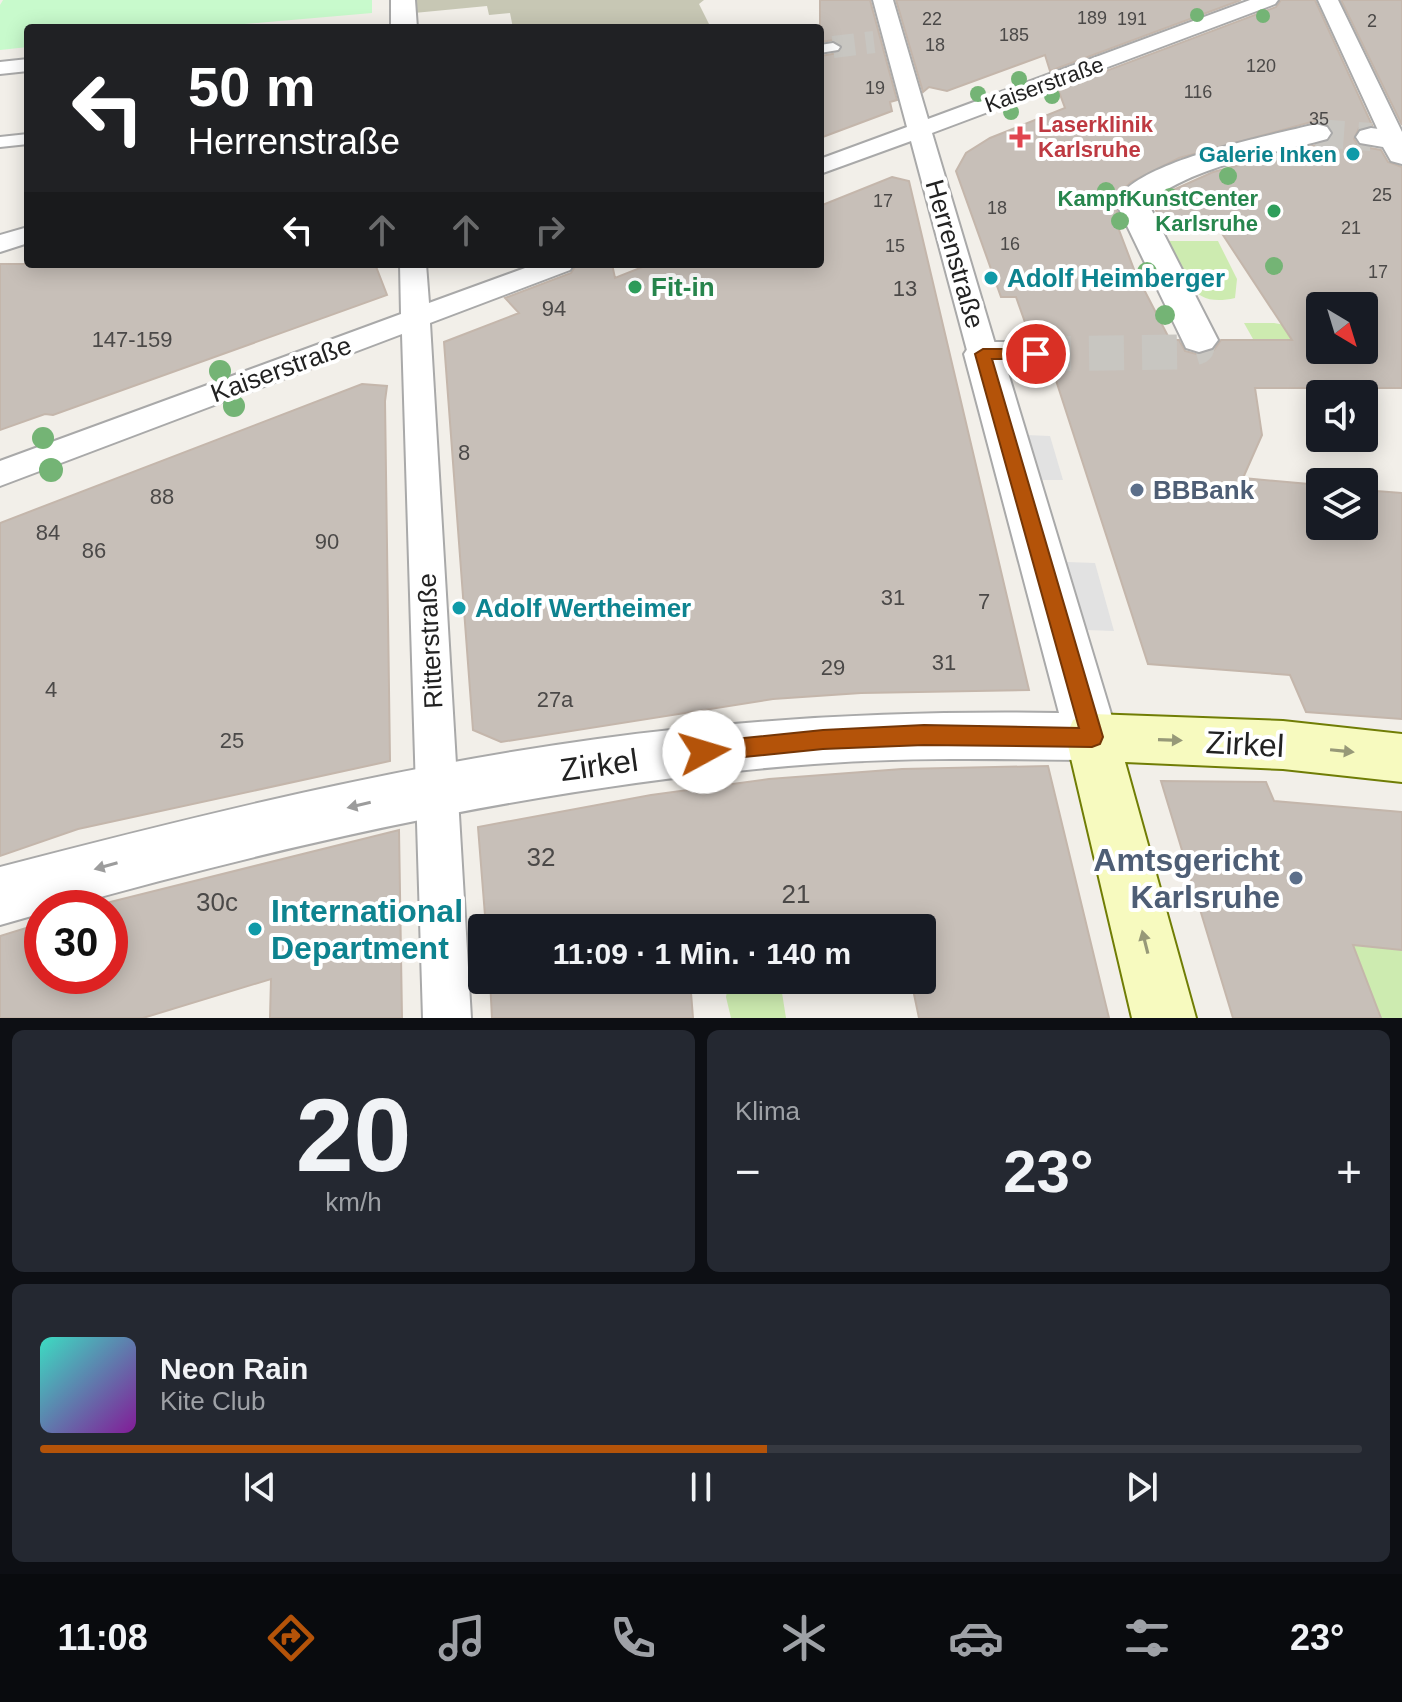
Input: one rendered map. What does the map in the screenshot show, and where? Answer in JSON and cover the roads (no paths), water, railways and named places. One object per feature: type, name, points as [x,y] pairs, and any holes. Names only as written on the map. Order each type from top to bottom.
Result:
[{"type":"main road","name":"Zirkel","points":[[1092,737],[1283,745],[1402,758]]},
{"type":"main road","name":"Herrenstraße","points":[[1092,737],[1164,1018]]},
{"type":"street","points":[[403,0],[404,24]]},
{"type":"street","name":"Herrenstraße","points":[[883,0],[884,41],[919,130],[1092,737]]},
{"type":"street","name":"Kaiserstraße","points":[[824,166],[1268,0]]},
{"type":"street","points":[[1328,0],[1389,144]]},
{"type":"street","points":[[0,68],[24,65]]},
{"type":"street","points":[[1199,340],[1134,207],[1134,198],[1149,186],[1174,176],[1316,133]]},
{"type":"street","points":[[0,244],[24,236]]},
{"type":"street","name":"Ritterstraße","points":[[413,268],[436,790],[442,1017]]},
{"type":"street","name":"Kaiserstraße","points":[[0,474],[550,268]]},
{"type":"street","points":[[983,354],[1036,354]]},
{"type":"street","name":"Zirkel","points":[[0,896],[207,840],[436,790],[646,758],[823,740],[939,735],[1092,737]]},
{"type":"lane","points":[[0,142],[24,139]]},
{"type":"tunnel","points":[[833,47],[874,42]]},
{"type":"tunnel","points":[[1316,133],[1371,137]]},
{"type":"tunnel","points":[[1036,354],[1180,352],[1197,347],[1199,340]]},
{"type":"place","name":"Laserklinik Karlsruhe","points":[[1020,137]]},
{"type":"place","name":"Galerie Inken","points":[[1353,154]]},
{"type":"place","name":"KampfKunstCenter Karlsruhe","points":[[1274,211]]},
{"type":"place","name":"Adolf Heimberger","points":[[991,278]]},
{"type":"place","name":"Fit-in","points":[[635,287]]},
{"type":"place","name":"BBBank","points":[[1137,490]]},
{"type":"place","name":"Adolf Wertheimer","points":[[459,608]]},
{"type":"place","name":"Amtsgericht Karlsruhe","points":[[1296,878]]},
{"type":"place","name":"International Department","points":[[255,929]]}]
